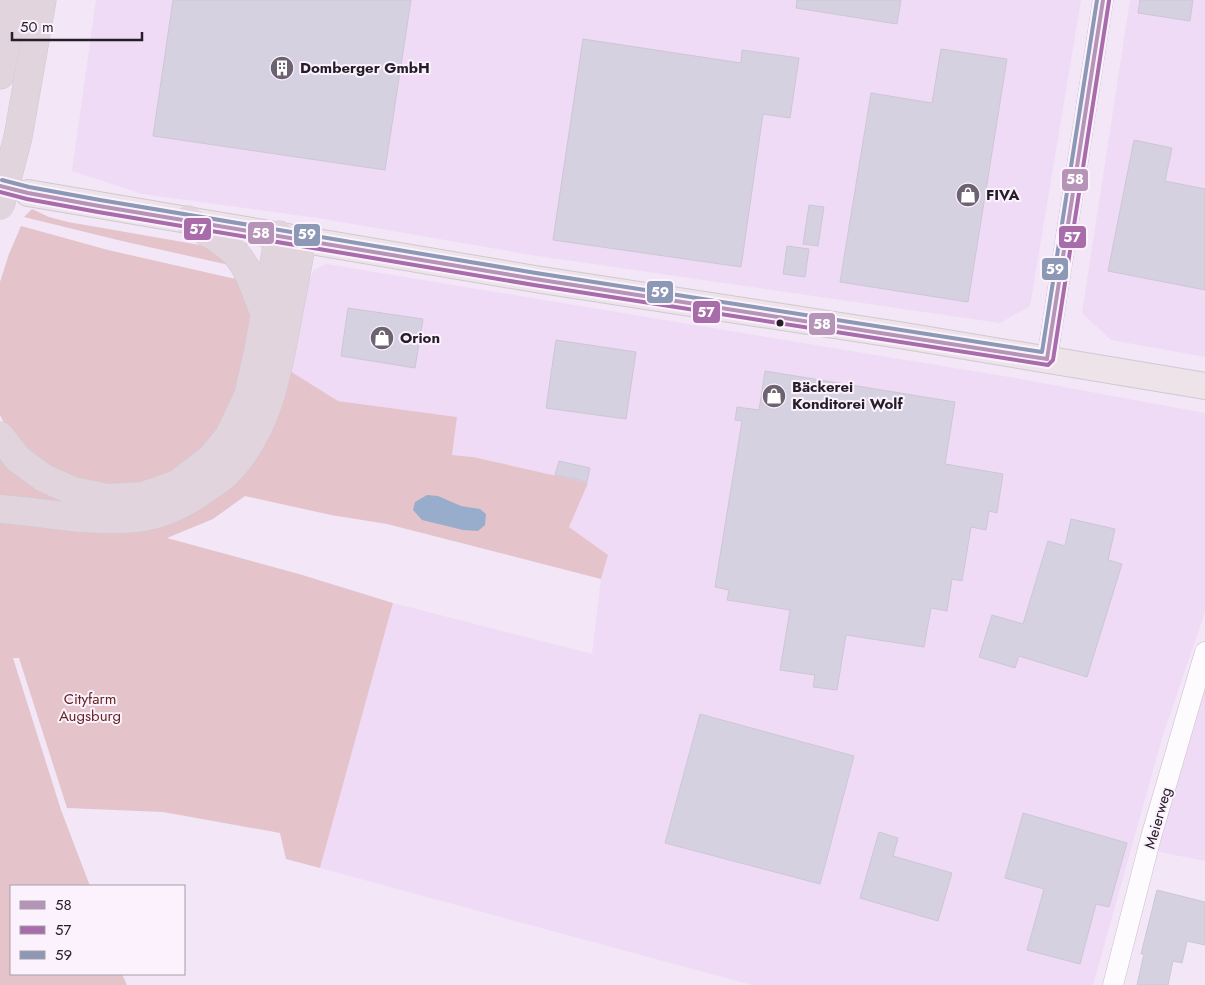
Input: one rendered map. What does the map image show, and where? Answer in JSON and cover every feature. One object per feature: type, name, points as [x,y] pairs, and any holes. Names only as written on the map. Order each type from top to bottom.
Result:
[{"type":"highway","points":[[0,206],[18,137],[42,0]]},
{"type":"highway","points":[[0,75],[11,5]]},
{"type":"highway","points":[[188,220],[231,249],[242,262],[265,315]]},
{"type":"highway","points":[[0,436],[18,459],[44,478],[73,492],[107,498],[143,496],[177,484],[211,458],[229,436],[248,396],[265,315],[290,237]]},
{"type":"highway","points":[[0,509],[85,517],[136,518],[168,511],[199,494],[228,472],[247,450],[261,425],[274,388],[290,237]]},
{"type":"main road","points":[[28,193],[535,279],[1047,359],[1205,386]]},
{"type":"street","points":[[1047,359],[1103,0]]},
{"type":"street","name":"Meierweg","points":[[1113,985],[1151,837],[1205,652]]},
{"type":"shaded area","name":"Domberger GmbH","points":[[96,0],[1081,0],[1030,306],[1000,323],[531,255],[318,218],[142,194],[72,171]]},
{"type":"shaded area","points":[[1130,0],[1205,0],[1205,357],[1111,340],[1082,313]]},
{"type":"shaded area","points":[[326,264],[1015,378],[1205,413],[1205,612],[1163,735],[1093,985],[752,985],[320,868],[393,603],[592,654],[601,579],[608,555],[569,527],[587,483],[473,457],[451,455],[457,417],[338,401],[290,371],[307,284],[314,270]]},
{"type":"shaded area","points":[[1205,678],[1205,861],[1155,851]]},
{"type":"green space","points":[[32,209],[49,217],[68,222],[200,245],[216,252],[229,265],[24,217]]},
{"type":"green space","points":[[21,226],[108,250],[231,278],[243,279],[254,316],[237,403],[189,467],[149,486],[85,484],[40,462],[15,438],[3,421],[0,415],[0,282]]},
{"type":"green space","name":"Cityfarm Augsburg","points":[[290,371],[338,401],[457,417],[452,455],[473,457],[588,483],[569,527],[608,555],[601,579],[387,524],[331,515],[245,496],[213,519],[167,538],[299,574],[393,603],[320,868],[286,859],[280,833],[163,812],[67,808],[19,658],[13,658],[61,810],[90,885],[10,885],[10,975],[122,975],[127,985],[0,985],[0,517],[135,527]]},
{"type":"green space","points":[[252,422],[126,509],[0,498],[0,449],[124,504]]},
{"type":"water","points":[[427,495],[438,496],[461,506],[480,509],[486,514],[485,525],[478,531],[463,530],[422,520],[413,510],[415,502]]},
{"type":"building","name":"Domberger GmbH","points":[[173,0],[411,0],[385,170],[153,136]]},
{"type":"building","points":[[797,0],[901,0],[897,24],[796,8]]},
{"type":"building","points":[[1140,0],[1193,0],[1190,21],[1138,13]]},
{"type":"building","points":[[583,39],[741,63],[742,50],[799,58],[790,118],[763,114],[741,267],[553,240]]},
{"type":"building","points":[[941,49],[1007,59],[968,302],[840,282],[871,93],[932,103]]},
{"type":"building","points":[[1134,140],[1172,148],[1165,181],[1205,189],[1205,290],[1108,271]]},
{"type":"building","points":[[809,205],[824,207],[818,246],[803,244]]},
{"type":"building","points":[[787,246],[809,249],[805,277],[783,274]]},
{"type":"building","name":"Orion","points":[[348,308],[423,319],[415,368],[341,356]]},
{"type":"building","points":[[556,340],[636,352],[626,419],[546,408]]},
{"type":"building","points":[[765,371],[955,402],[945,464],[1003,474],[997,513],[989,511],[986,530],[971,527],[962,581],[952,579],[947,611],[931,608],[924,647],[846,635],[837,690],[813,687],[815,675],[780,670],[790,610],[727,600],[729,590],[715,587],[742,421],[735,420],[737,407],[759,410]]},
{"type":"building","points":[[559,461],[590,468],[587,482],[555,475]]},
{"type":"building","points":[[1071,519],[1115,529],[1108,560],[1122,564],[1087,677],[1019,656],[1015,668],[979,657],[992,615],[1023,624],[1048,541],[1065,546]]},
{"type":"building","points":[[700,714],[854,756],[820,884],[665,843]]},
{"type":"building","points":[[1023,813],[1127,843],[1109,907],[1096,904],[1080,964],[1027,950],[1044,889],[1005,878]]},
{"type":"building","points":[[879,832],[898,838],[893,856],[952,873],[938,921],[860,898]]},
{"type":"building","points":[[1157,890],[1205,902],[1205,945],[1187,941],[1182,963],[1173,961],[1168,985],[1137,985],[1144,954],[1141,954]]},
{"type":"transit line","name":"59","points":[[2,180],[100,200],[536,273],[1042,352],[1097,0]]},
{"type":"transit line","name":"58","points":[[1047,359],[1103,0]]},
{"type":"transit line","name":"57","points":[[0,192],[98,212],[534,285],[1048,365],[1053,360],[1109,1]]},
{"type":"transit line","name":"58","points":[[0,186],[99,206],[535,279],[1047,359]]},
{"type":"place","name":"Domberger GmbH","points":[[282,68]]},
{"type":"place","name":"FIVA","points":[[968,195]]},
{"type":"place","name":"Orion","points":[[382,338]]},
{"type":"place","name":"Bäckerei Konditorei Wolf","points":[[774,396]]}]
